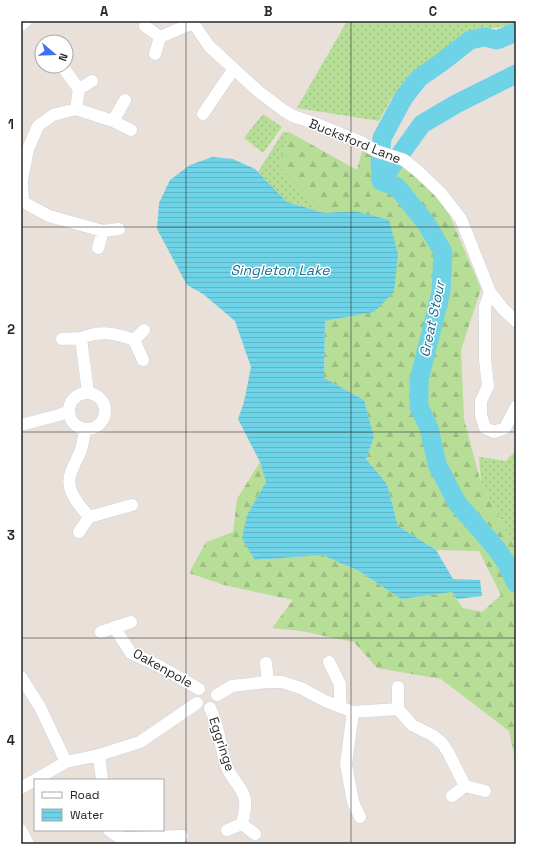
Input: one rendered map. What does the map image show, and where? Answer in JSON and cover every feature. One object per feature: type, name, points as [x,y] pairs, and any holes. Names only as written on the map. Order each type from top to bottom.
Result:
[{"type":"street","points":[[21,25],[26,21]]},
{"type":"street","points":[[155,54],[160,37],[192,22]]},
{"type":"street","name":"Bucksford Lane","points":[[192,22],[209,46],[258,91],[293,116],[317,124],[390,155],[440,192],[461,219],[490,292],[502,309],[516,321]]},
{"type":"street","points":[[145,26],[160,37]]},
{"type":"street","points":[[204,114],[234,69]]},
{"type":"street","points":[[68,74],[79,89],[76,109]]},
{"type":"street","points":[[79,89],[92,81]]},
{"type":"street","points":[[113,121],[125,100]]},
{"type":"street","points":[[119,230],[103,231],[49,216],[22,205],[22,181],[25,148],[38,126],[53,116],[76,109],[113,121],[131,130]]},
{"type":"street","points":[[98,248],[103,231]]},
{"type":"street","points":[[490,292],[485,307],[485,359],[488,386],[481,402],[481,415],[485,428],[494,432],[505,428],[516,407]]},
{"type":"street","points":[[134,340],[144,330]]},
{"type":"street","points":[[62,339],[81,338],[91,334],[117,334],[134,340],[143,360]]},
{"type":"street","points":[[81,338],[88,392]]},
{"type":"street","points":[[88,392],[96,394],[102,400],[106,408],[105,417],[100,424],[94,428],[85,429],[74,423],[71,419],[69,411],[70,403],[74,397],[80,393],[88,392]]},
{"type":"street","points":[[21,424],[59,415],[69,411]]},
{"type":"street","points":[[85,429],[81,450],[70,472],[69,478],[70,487],[74,497],[89,517]]},
{"type":"street","points":[[79,532],[89,517],[132,505]]},
{"type":"street","points":[[101,632],[131,622]]},
{"type":"street","name":"Oakenpole","points":[[114,627],[131,653],[159,666],[200,689]]},
{"type":"street","points":[[329,662],[340,684],[340,707]]},
{"type":"street","points":[[266,663],[268,682]]},
{"type":"street","points":[[21,677],[40,707],[66,762]]},
{"type":"street","points":[[217,695],[232,686],[268,682],[290,684],[352,712],[398,709]]},
{"type":"street","points":[[203,687],[210,687],[216,692],[216,702],[210,708],[203,708],[197,703],[196,694],[200,689],[203,687]]},
{"type":"street","points":[[398,687],[398,709],[412,725],[432,735],[442,743],[465,786],[485,791]]},
{"type":"street","points":[[37,779],[66,762],[99,755],[140,742],[197,703]]},
{"type":"street","name":"Eggringe","points":[[210,708],[216,720],[227,768],[237,782],[245,798],[246,808],[242,824]]},
{"type":"street","points":[[352,712],[346,764],[353,802],[360,817]]},
{"type":"street","points":[[99,755],[102,779]]},
{"type":"street","points":[[21,788],[34,780]]},
{"type":"street","points":[[452,796],[465,786]]},
{"type":"street","points":[[227,830],[242,824],[255,834]]},
{"type":"street","points":[[21,830],[28,844]]},
{"type":"street","points":[[110,831],[117,836],[125,838],[182,836]]},
{"type":"green space","points":[[347,21],[516,21],[516,25],[485,29],[464,35],[453,46],[411,72],[390,101],[379,121],[297,108]]},
{"type":"green space","points":[[263,114],[282,127],[263,153],[244,138]]},
{"type":"green space","points":[[283,132],[289,132],[280,165],[324,213],[287,202],[258,172]]},
{"type":"green space","points":[[289,132],[357,170],[362,151],[414,170],[447,209],[481,289],[461,350],[464,419],[481,483],[516,549],[516,763],[509,731],[441,679],[377,668],[354,642],[301,631],[272,628],[293,600],[224,585],[189,573],[206,542],[233,532],[237,499],[260,462],[266,482],[247,515],[255,560],[322,555],[359,571],[401,599],[452,592],[463,608],[482,612],[501,595],[479,551],[436,550],[398,526],[387,484],[366,459],[374,437],[364,400],[324,378],[325,321],[374,312],[355,211],[324,213],[279,167]]},
{"type":"green space","points":[[516,450],[516,549],[481,483],[479,457],[506,461]]},
{"type":"water","name":"Singleton Lake","points":[[212,157],[233,159],[255,169],[287,202],[324,213],[355,211],[389,220],[398,254],[394,292],[374,312],[325,321],[324,378],[364,400],[374,437],[366,459],[387,484],[398,526],[436,550],[453,579],[480,580],[482,596],[457,599],[452,592],[401,599],[359,571],[322,555],[255,560],[242,539],[247,515],[266,482],[260,462],[238,419],[244,402],[251,367],[235,321],[203,294],[187,285],[157,229],[159,203],[170,180],[190,165]]},
{"type":"waterway","name":"Great Stour","points":[[516,32],[497,40],[485,37],[470,40],[419,78],[404,97],[382,138],[380,160],[381,181],[397,187],[426,223],[443,252],[441,292],[419,380],[419,407],[429,428],[437,464],[457,503],[496,548],[507,564],[516,583]]},
{"type":"waterway","points":[[381,181],[422,124],[456,104],[516,74]]}]
